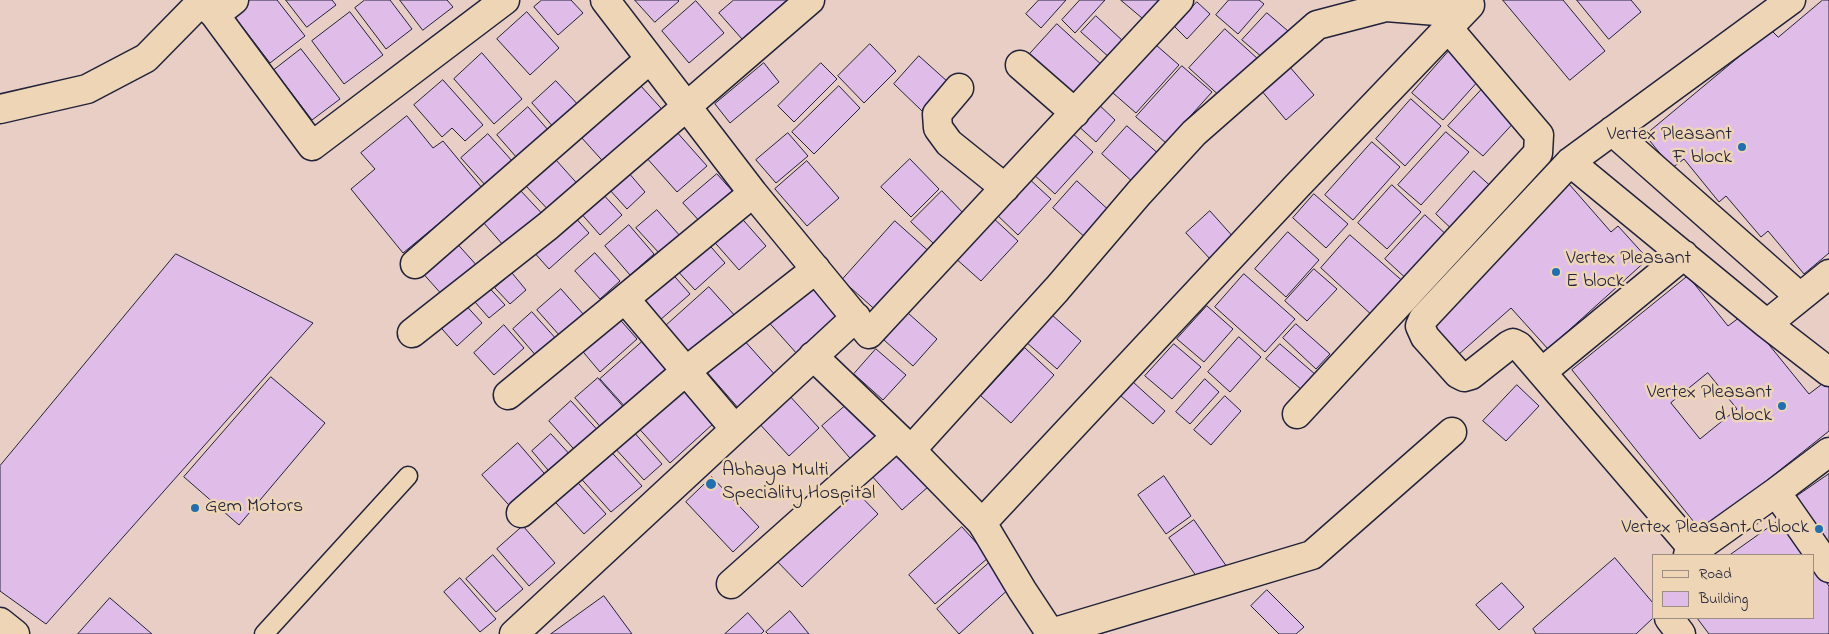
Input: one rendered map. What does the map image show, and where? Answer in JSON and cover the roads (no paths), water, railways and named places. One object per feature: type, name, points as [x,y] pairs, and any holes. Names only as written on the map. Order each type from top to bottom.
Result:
[{"type":"street","points":[[0,109],[87,89],[146,58],[213,4],[312,146],[505,0]]},
{"type":"street","points":[[605,0],[753,193],[869,334],[1179,0]]},
{"type":"street","points":[[412,333],[548,226],[810,0]]},
{"type":"street","points":[[1791,0],[1570,162],[1423,319],[1420,326],[1426,337],[1458,374],[1464,377],[1471,375],[1513,343],[1519,346],[1691,553],[1829,452]]},
{"type":"street","points":[[731,584],[903,444],[1057,289],[1139,193],[1194,133],[1317,25],[1386,7],[1461,14]]},
{"type":"street","points":[[1297,414],[1538,154],[1539,135],[1461,14]]},
{"type":"street","points":[[982,523],[1297,186],[1461,14]]},
{"type":"street","points":[[415,264],[650,58]]},
{"type":"street","points":[[1020,65],[1075,113]]},
{"type":"street","points":[[959,88],[937,114],[938,128],[949,143],[1005,188]]},
{"type":"street","points":[[1612,131],[1800,296]]},
{"type":"street","points":[[1570,162],[1767,324],[1829,372]]},
{"type":"street","points":[[508,396],[753,193]]},
{"type":"street","points":[[1542,372],[1684,255]]},
{"type":"street","points":[[521,513],[686,371],[816,269]]},
{"type":"street","points":[[1767,324],[1829,274]]},
{"type":"street","points":[[625,299],[735,429]]},
{"type":"street","points":[[514,634],[856,317]]},
{"type":"street","points":[[813,356],[982,523],[1050,633],[1312,555],[1452,432]]},
{"type":"street","points":[[1776,492],[1829,568]]},
{"type":"street","points":[[1671,619],[1681,634]]},
{"type":"street","points":[[0,622],[14,634]]},
{"type":"lane","points":[[264,634],[408,476]]},
{"type":"place","name":"Vertex Pleasant F block","points":[[1742,147]]},
{"type":"place","name":"Vertex Pleasant E block","points":[[1556,272]]},
{"type":"place","name":"Vertex Pleasant d block","points":[[1782,406]]},
{"type":"place","name":"Abhaya Multi Speciality Hospital","points":[[711,484]]},
{"type":"place","name":"Gem Motors","points":[[195,508]]},
{"type":"place","name":"Vertex Pleasant C block","points":[[1819,529]]}]
